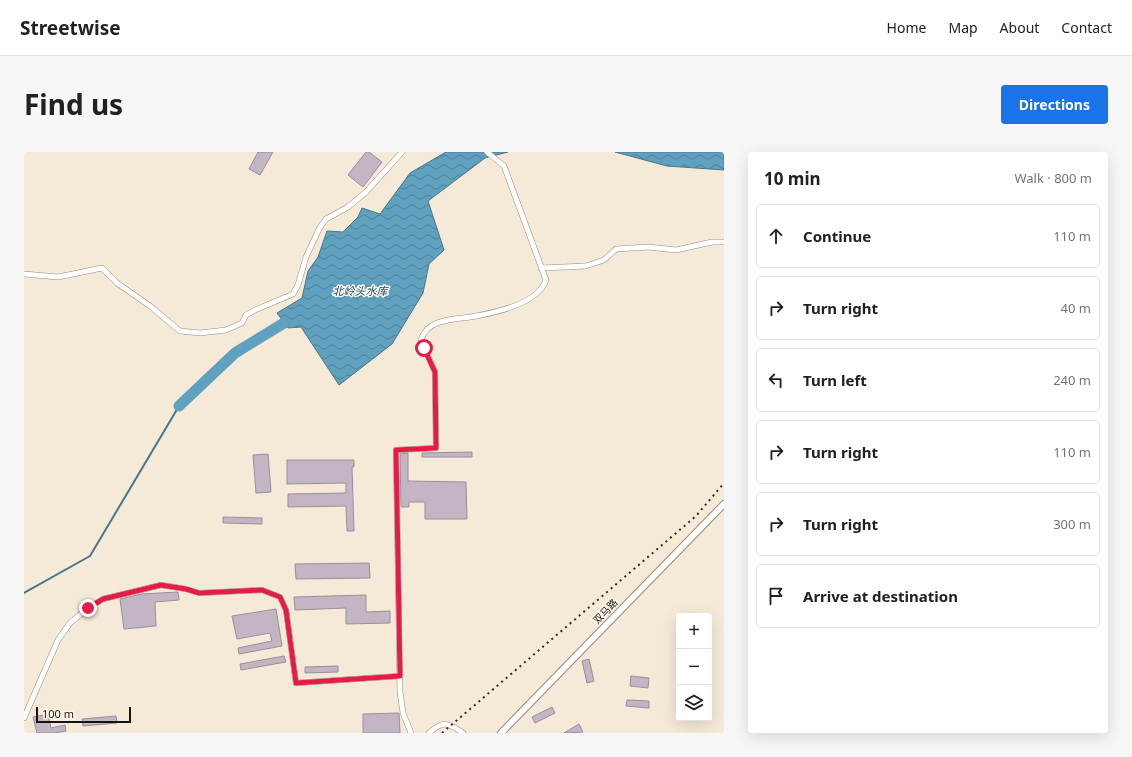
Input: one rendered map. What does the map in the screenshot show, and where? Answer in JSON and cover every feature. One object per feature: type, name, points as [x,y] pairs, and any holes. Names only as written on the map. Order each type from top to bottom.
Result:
[{"type":"street","points":[[24,274],[58,277],[102,268],[118,283],[150,306],[180,331],[200,333],[226,330],[242,323],[246,315],[293,294],[298,285],[306,257],[320,227],[326,220],[348,207],[366,192],[402,152]]},
{"type":"street","points":[[411,733],[403,713],[400,676],[396,450],[436,448],[435,372],[421,340],[423,332],[436,323],[475,316],[530,300],[544,286],[546,280],[504,166],[487,152]]},
{"type":"street","points":[[541,268],[586,266],[604,260],[616,249],[648,247],[676,250],[712,242],[724,242]]},
{"type":"street","name":"双马路","points":[[501,733],[724,504]]},
{"type":"street","points":[[24,718],[58,640],[70,623],[88,608],[103,599],[161,585],[186,589],[199,593],[262,590],[280,597],[286,610],[296,683],[400,676]]},
{"type":"street","points":[[429,733],[434,728],[446,723],[452,724],[463,733]]},
{"type":"water","name":"北岭头水库","points":[[446,152],[508,152],[485,158],[428,201],[444,250],[429,264],[423,293],[392,344],[339,385],[301,327],[288,328],[277,313],[302,298],[308,271],[318,257],[327,231],[343,232],[358,217],[362,208],[380,214],[410,173]]},
{"type":"water","points":[[615,152],[724,152],[724,170],[667,166]]},
{"type":"building","points":[[258,152],[273,152],[260,175],[249,169]]},
{"type":"building","points":[[366,152],[369,152],[382,162],[363,187],[348,175]]},
{"type":"building","points":[[472,452],[472,457],[422,457],[422,453]]},
{"type":"building","points":[[408,453],[408,481],[466,482],[467,519],[425,519],[425,502],[409,502],[409,507],[401,507],[400,454]]},
{"type":"building","points":[[268,454],[271,492],[256,493],[253,455]]},
{"type":"building","points":[[287,460],[354,460],[354,467],[352,467],[354,531],[347,531],[346,506],[288,507],[288,494],[346,493],[346,483],[287,484]]},
{"type":"building","points":[[223,517],[262,518],[262,524],[223,523]]},
{"type":"building","points":[[369,563],[370,578],[296,579],[295,564]]},
{"type":"building","points":[[178,592],[179,600],[155,602],[156,626],[124,629],[120,599],[141,594]]},
{"type":"building","points":[[366,595],[366,612],[390,611],[390,623],[346,624],[346,608],[295,610],[294,597]]},
{"type":"building","points":[[276,609],[282,646],[239,654],[238,648],[272,641],[270,633],[237,639],[232,616]]},
{"type":"building","points":[[284,656],[286,662],[241,670],[240,664]]},
{"type":"building","points":[[589,659],[594,681],[587,683],[582,661]]},
{"type":"building","points":[[338,666],[338,672],[305,673],[305,667]]},
{"type":"building","points":[[631,676],[649,678],[648,688],[630,686]]},
{"type":"building","points":[[627,700],[649,701],[649,708],[626,706]]},
{"type":"building","points":[[552,707],[555,713],[535,723],[532,717]]},
{"type":"building","points":[[399,713],[400,733],[363,733],[363,714]]},
{"type":"building","points":[[48,714],[51,728],[65,725],[66,731],[37,733],[33,717]]},
{"type":"building","points":[[116,716],[117,723],[83,726],[82,719]]},
{"type":"building","points":[[579,724],[583,732],[564,733]]},
{"type":"waterway","points":[[179,406],[235,353],[284,323]]},
{"type":"waterway","points":[[24,593],[90,556],[179,406]]},
{"type":"railway","points":[[442,733],[696,516],[724,483]]},
{"type":"route","points":[[88,608],[103,599],[161,585],[186,589],[199,593],[262,590],[280,597],[286,610],[296,683],[400,676],[396,450],[436,448],[435,372],[424,348]]}]
